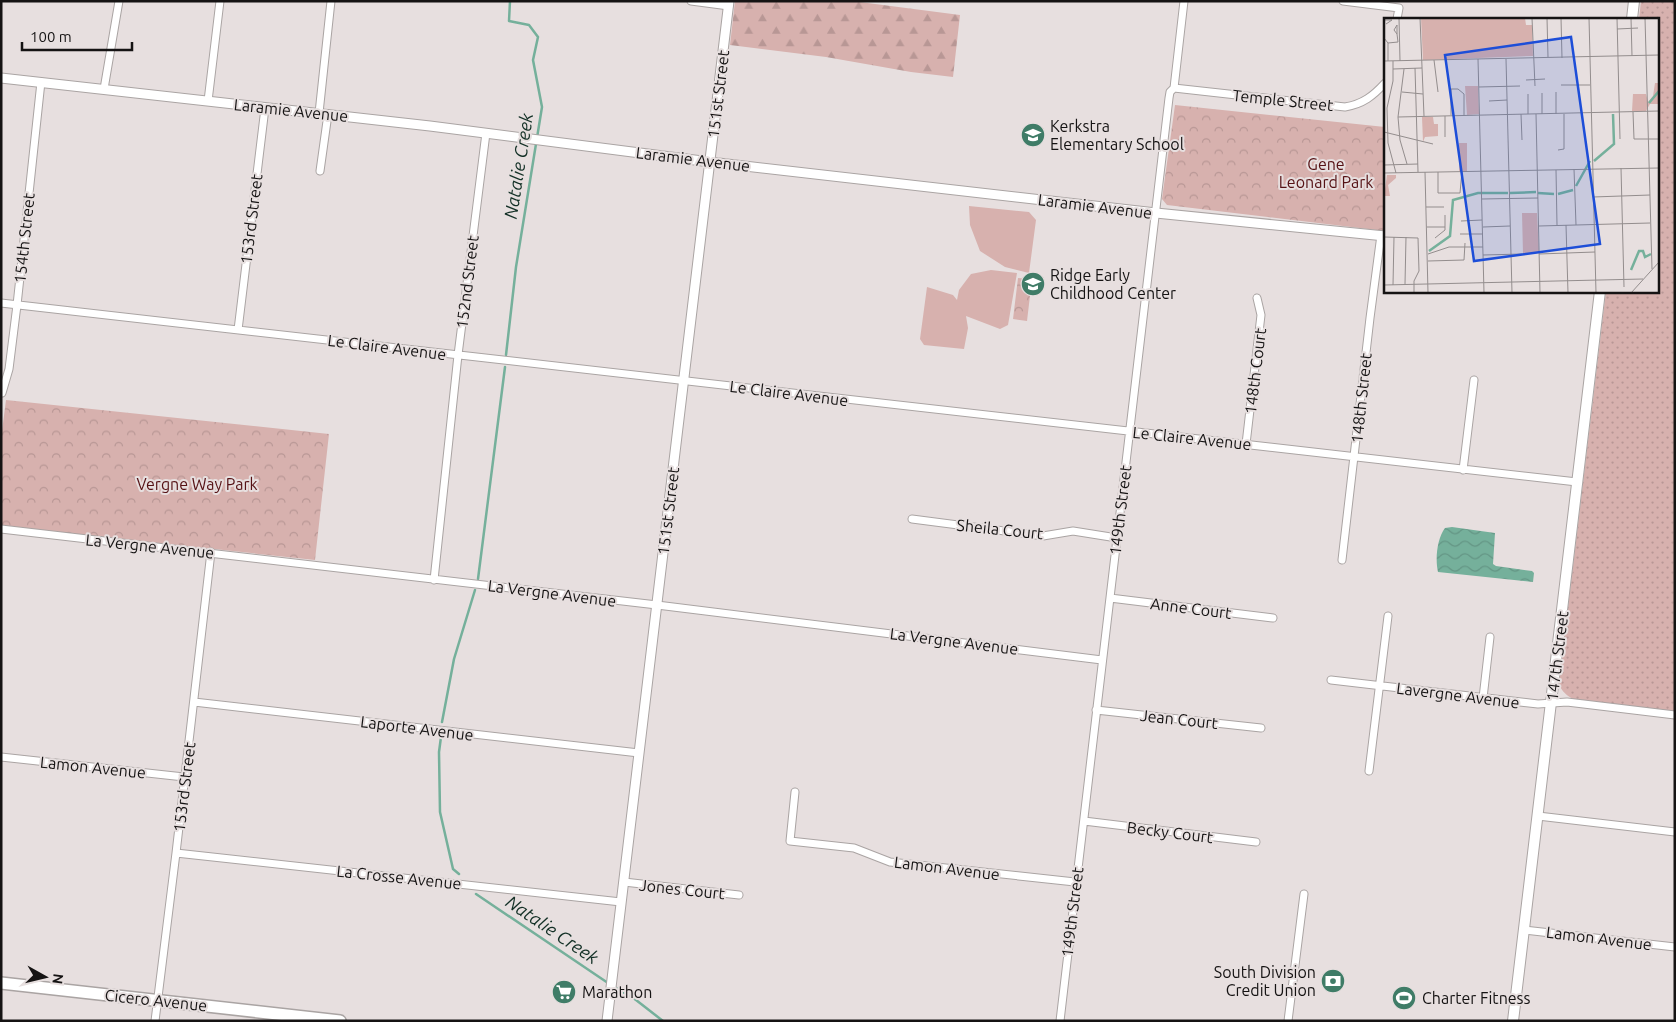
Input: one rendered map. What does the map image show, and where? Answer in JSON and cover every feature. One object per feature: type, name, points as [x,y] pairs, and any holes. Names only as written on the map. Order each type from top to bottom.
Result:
[{"type":"main road","points":[[1632,18],[1634,1]]},
{"type":"main road","name":"147th Street","points":[[1513,1021],[1600,292]]},
{"type":"main road","name":"Cicero Avenue","points":[[1,983],[340,1021]]},
{"type":"street","points":[[104,89],[119,1]]},
{"type":"street","points":[[208,101],[220,1]]},
{"type":"street","points":[[320,171],[331,1]]},
{"type":"street","points":[[691,1],[729,3]]},
{"type":"street","name":"149th Street","points":[[1060,1021],[1170,92],[1174,88],[1184,1]]},
{"type":"street","points":[[1344,1],[1398,8],[1397,18]]},
{"type":"street","name":"151st Street","points":[[607,1021],[729,3]]},
{"type":"street","name":"Laramie Avenue","points":[[1,78],[486,133],[710,162],[1156,213],[1383,236]]},
{"type":"street","name":"154th Street","points":[[2,392],[9,369],[41,82]]},
{"type":"street","name":"Temple Street","points":[[1174,88],[1345,107],[1353,106],[1370,98],[1384,84]]},
{"type":"street","name":"153rd Street","points":[[238,330],[265,108]]},
{"type":"street","name":"152nd Street","points":[[434,580],[458,355],[486,133]]},
{"type":"street","name":"148th Street","points":[[1342,560],[1370,318],[1383,236]]},
{"type":"street","name":"148th Court","points":[[1246,444],[1262,315],[1256,298]]},
{"type":"street","name":"Le Claire Avenue","points":[[1,303],[1577,482]]},
{"type":"street","points":[[1463,470],[1474,380]]},
{"type":"street","name":"Sheila Court","points":[[912,520],[1043,536],[1073,531],[1117,538]]},
{"type":"street","name":"La Vergne Avenue","points":[[1,529],[657,605],[1102,660]]},
{"type":"street","name":"153rd Street","points":[[155,1021],[211,552]]},
{"type":"street","name":"Anne Court","points":[[1110,598],[1273,618]]},
{"type":"street","points":[[1369,771],[1388,616]]},
{"type":"street","points":[[1483,698],[1490,637]]},
{"type":"street","name":"Lavergne Avenue","points":[[1331,680],[1541,704],[1567,702],[1675,715]]},
{"type":"street","name":"Laporte Avenue","points":[[194,702],[639,753]]},
{"type":"street","name":"Jean Court","points":[[1096,710],[1261,728]]},
{"type":"street","name":"Lamon Avenue","points":[[1,757],[184,777]]},
{"type":"street","name":"Lamon Avenue","points":[[795,792],[790,841],[854,848],[890,862],[1075,882]]},
{"type":"street","points":[[1538,816],[1675,832]]},
{"type":"street","name":"Becky Court","points":[[1084,821],[1256,842]]},
{"type":"street","name":"La Crosse Avenue","points":[[176,852],[621,902]]},
{"type":"street","name":"Jones Court","points":[[624,882],[739,895]]},
{"type":"street","points":[[1288,1021],[1304,894]]},
{"type":"street","name":"Lamon Avenue","points":[[1524,930],[1675,947]]},
{"type":"green space","points":[[735,1],[852,1],[960,15],[953,77],[911,72],[826,57],[730,45]]},
{"type":"green space","points":[[1641,1],[1675,1],[1675,712],[1575,700],[1565,693],[1559,683],[1606,292],[1658,292],[1658,18],[1639,18]]},
{"type":"green space","name":"Gene Leonard Park","points":[[1175,105],[1384,127],[1384,231],[1167,205],[1162,199]]},
{"type":"green space","points":[[969,206],[1029,212],[1036,220],[1029,273],[1005,267],[980,251],[970,225]]},
{"type":"green space","points":[[991,270],[1017,273],[1008,325],[1000,329],[966,316],[968,328],[964,349],[924,345],[920,339],[927,287],[953,295],[957,300],[959,290],[971,274]]},
{"type":"green space","points":[[1018,278],[1032,279],[1027,321],[1013,319]]},
{"type":"green space","name":"Vergne Way Park","points":[[6,400],[329,434],[315,560],[1,526],[1,439]]},
{"type":"water","points":[[1452,527],[1495,533],[1493,564],[1532,571],[1534,573],[1533,582],[1438,572],[1438,543],[1445,528]]},
{"type":"waterway","name":"Natalie Creek","points":[[506,355],[516,267],[542,107],[533,60],[538,37],[529,25],[509,21],[510,1]]},
{"type":"waterway","name":"Natalie Creek","points":[[478,579],[505,367]]},
{"type":"waterway","name":"Natalie Creek","points":[[442,722],[454,659],[475,590]]},
{"type":"waterway","name":"Natalie Creek","points":[[441,737],[439,752],[440,812],[453,869],[459,874]]},
{"type":"waterway","name":"Natalie Creek","points":[[476,894],[608,983]]},
{"type":"waterway","name":"Natalie Creek","points":[[613,986],[636,1000],[663,1021]]},
{"type":"place","name":"Kerkstra Elementary School","points":[[1033,135]]},
{"type":"place","name":"Ridge Early Childhood Center","points":[[1033,284]]},
{"type":"place","name":"South Division Credit Union","points":[[1333,981]]},
{"type":"place","name":"Marathon","points":[[564,992]]},
{"type":"place","name":"Charter Fitness","points":[[1404,998]]}]
